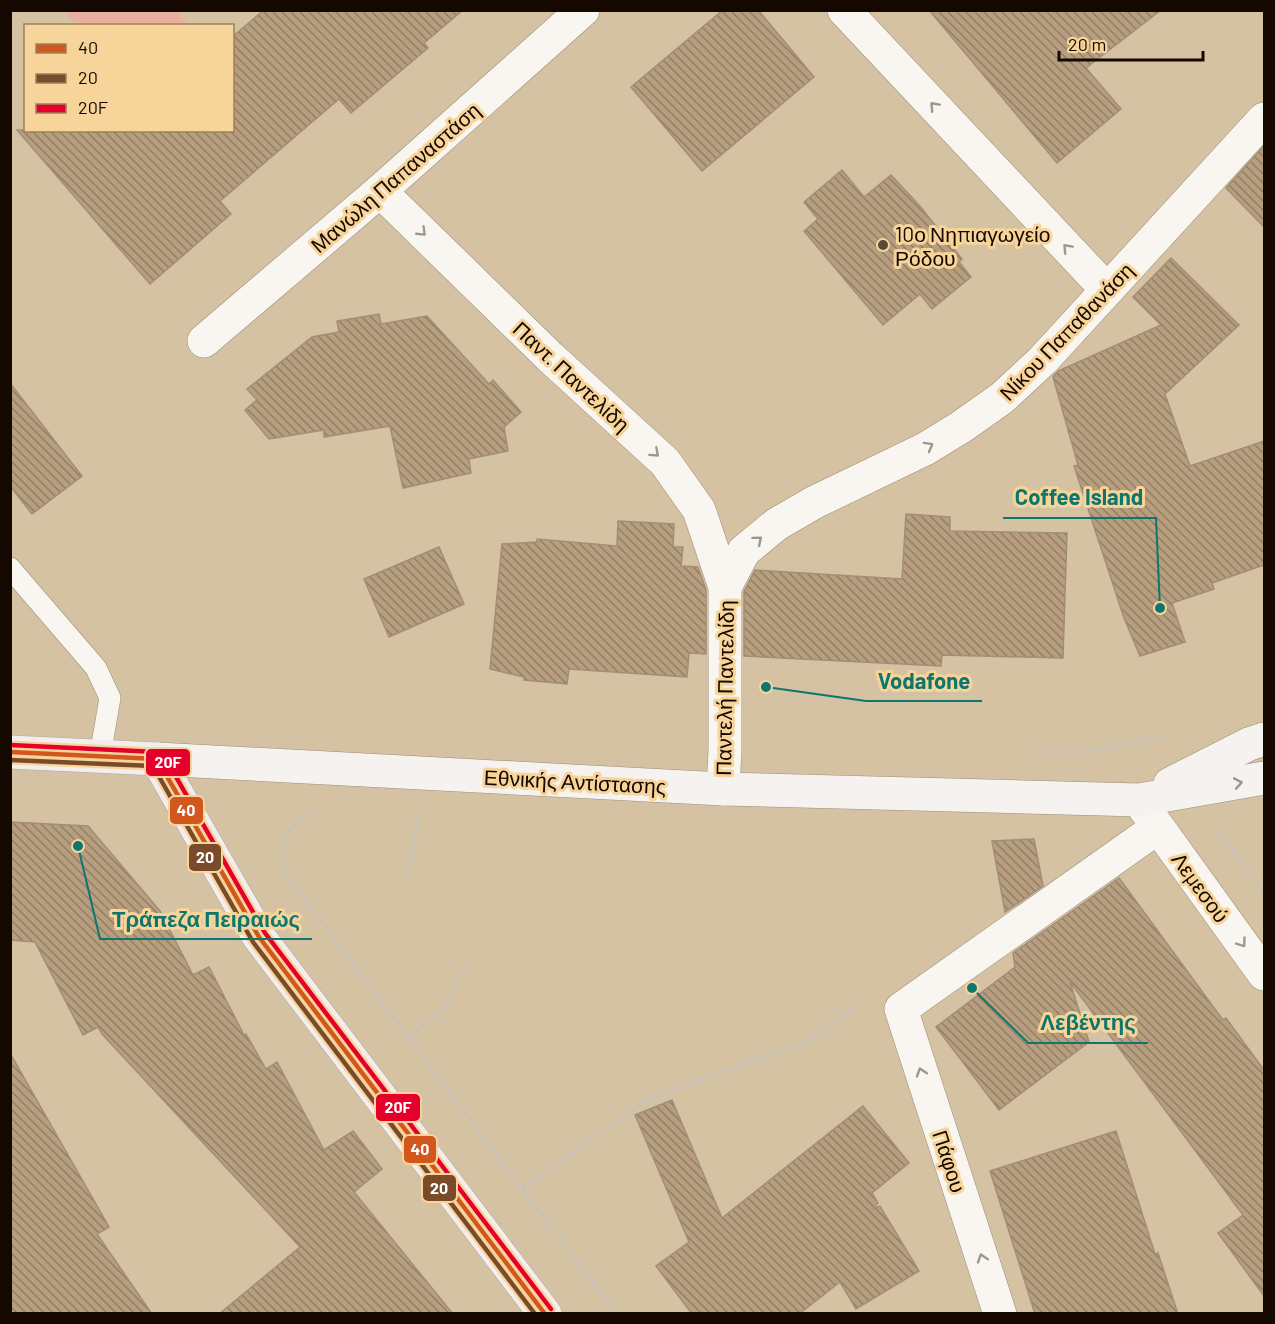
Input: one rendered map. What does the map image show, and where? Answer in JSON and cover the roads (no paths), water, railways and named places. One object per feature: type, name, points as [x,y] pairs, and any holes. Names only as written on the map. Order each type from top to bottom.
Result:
[{"type":"main road","name":"Εθνικής Αντίστασης","points":[[1139,800],[1249,744],[1264,739]]},
{"type":"main road","name":"Εθνικής Αντίστασης","points":[[10,752],[723,789],[1139,800],[1264,778]]},
{"type":"main road","points":[[157,759],[259,937],[545,1314]]},
{"type":"street","name":"Μανώλη Παπαναστάση","points":[[204,341],[380,191],[584,10]]},
{"type":"street","points":[[844,10],[1107,290]]},
{"type":"street","name":"Νίκου Παπαθανάση","points":[[725,587],[744,552],[777,524],[815,502],[925,449],[1002,398],[1044,360],[1264,119]]},
{"type":"street","name":"Παντ. Παντελίδη","points":[[380,191],[550,357],[665,462],[699,510],[725,587]]},
{"type":"street","name":"Παντελή Παντελίδη","points":[[723,789],[725,587]]},
{"type":"street","name":"Λεμεσού","points":[[1139,800],[1264,974]]},
{"type":"street","name":"Πάφου","points":[[1000,1314],[901,1010],[1157,828]]},
{"type":"lane","points":[[10,568],[96,668],[110,698],[100,756]]},
{"type":"place","name":"10ο Νηπιαγωγείο Ρόδου","points":[[883,245]]},
{"type":"place","name":"Coffee Island","points":[[1160,608]]},
{"type":"place","name":"Vodafone","points":[[766,687]]},
{"type":"place","name":"Τράπεζα Πειραιώς","points":[[78,846]]},
{"type":"place","name":"Λεβέντης","points":[[972,988]]}]
